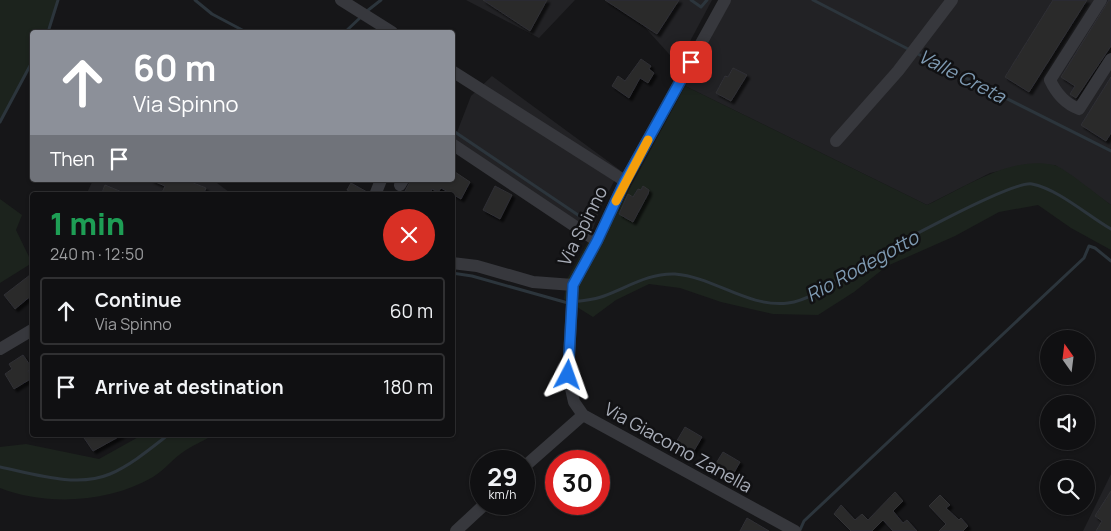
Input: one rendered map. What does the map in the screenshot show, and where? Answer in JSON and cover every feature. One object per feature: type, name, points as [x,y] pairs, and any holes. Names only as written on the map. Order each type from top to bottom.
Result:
[{"type":"street","points":[[341,0],[389,30]]},
{"type":"street","name":"Via Spinno","points":[[573,285],[597,241],[625,181],[725,0]]},
{"type":"street","points":[[836,141],[917,47],[952,0]]},
{"type":"street","points":[[1101,0],[1050,80],[1053,88],[1069,105],[1079,109],[1111,59]]},
{"type":"street","points":[[455,73],[625,181]]},
{"type":"street","points":[[455,146],[597,241]]},
{"type":"street","points":[[455,262],[477,266],[534,282],[573,285]]},
{"type":"street","name":"Via Giacomo Zanella","points":[[573,285],[568,375],[574,402],[584,415],[795,531]]},
{"type":"street","points":[[0,349],[30,331]]},
{"type":"street","points":[[565,429],[574,402]]},
{"type":"street","points":[[535,458],[565,429],[584,415]]},
{"type":"street","points":[[456,531],[473,515]]},
{"type":"shaded area","points":[[0,0],[58,0],[47,30],[30,30],[30,67],[0,121]]},
{"type":"shaded area","points":[[466,0],[575,0],[539,38]]},
{"type":"shaded area","points":[[605,0],[712,0],[678,64],[641,23]]},
{"type":"shaded area","points":[[731,0],[1111,0],[1111,205],[1055,165],[1027,165],[990,173],[927,205],[685,86]]},
{"type":"shaded area","points":[[492,76],[620,170],[600,208],[590,238],[455,147],[455,137],[471,96]]},
{"type":"shaded area","points":[[685,86],[927,205],[972,182],[1004,169],[1037,163],[1054,165],[1074,177],[1111,205],[1111,250],[1071,228],[1038,205],[999,212],[955,236],[887,266],[854,292],[818,315],[773,314],[721,302],[680,288],[649,284],[616,300],[593,317],[564,299],[567,279],[590,238],[615,216]]},
{"type":"shaded area","points":[[92,182],[216,182],[229,192],[87,192]]},
{"type":"shaded area","points":[[0,199],[22,215],[16,230],[30,259],[30,264],[0,283]]},
{"type":"shaded area","points":[[138,437],[209,437],[189,448],[153,477],[136,486],[97,497],[77,499],[37,498],[0,488],[0,447],[26,444],[99,459]]},
{"type":"shaded area","points":[[1111,474],[1111,531],[1083,531],[1091,515],[1095,515],[1095,507]]},
{"type":"building","points":[[483,0],[547,0],[530,31]]},
{"type":"building","points":[[605,0],[679,0],[657,34]]},
{"type":"building","points":[[1053,0],[1087,0],[1029,92],[1005,77]]},
{"type":"building","points":[[1109,0],[1111,0],[1111,46],[1076,98],[1070,94],[1075,86],[1061,77]]},
{"type":"building","points":[[641,59],[651,66],[649,69],[654,73],[648,83],[640,78],[629,98],[612,86],[618,76],[625,81]]},
{"type":"building","points":[[733,68],[747,75],[731,101],[716,93],[725,76],[728,77]]},
{"type":"building","points":[[1111,77],[1111,133],[1106,141],[1081,125]]},
{"type":"building","points":[[455,172],[470,182],[461,199],[455,196],[455,192],[448,192],[441,188],[438,192],[432,189],[430,192],[405,191],[410,182],[455,182]]},
{"type":"building","points":[[156,182],[191,182],[206,188],[204,192],[162,192],[165,186]]},
{"type":"building","points":[[351,183],[367,192],[351,192],[347,190]]},
{"type":"building","points":[[105,185],[122,192],[102,192]]},
{"type":"building","points":[[495,186],[512,195],[500,219],[483,210]]},
{"type":"building","points":[[643,186],[649,190],[648,194],[633,222],[619,214],[628,194],[633,197],[638,189],[641,190]]},
{"type":"building","points":[[30,275],[30,297],[15,309],[4,295]]},
{"type":"building","points":[[23,355],[30,365],[28,371],[30,379],[14,389],[5,374],[12,369],[9,364]]},
{"type":"building","points":[[685,427],[702,437],[692,454],[675,444]]},
{"type":"building","points":[[83,437],[118,437],[93,451]]},
{"type":"building","points":[[723,452],[740,462],[731,478],[713,468]]},
{"type":"building","points":[[1111,491],[1111,531],[1096,531],[1102,521],[1095,516]]},
{"type":"building","points":[[895,492],[903,501],[893,511],[903,523],[907,520],[917,531],[893,531],[883,520],[872,531],[851,531],[834,514],[841,505],[855,520],[862,514],[868,520]]},
{"type":"building","points":[[940,495],[950,505],[946,508],[959,520],[961,518],[968,526],[963,531],[939,531],[946,524],[929,506]]},
{"type":"building","points":[[747,518],[769,531],[740,531]]},
{"type":"waterway","name":"Valle Creta","points":[[49,30],[58,0]]},
{"type":"waterway","name":"Valle Creta","points":[[195,0],[212,14],[242,30]]},
{"type":"waterway","name":"Valle Creta","points":[[367,11],[381,0]]},
{"type":"waterway","name":"Valle Creta","points":[[691,0],[701,7],[707,0]]},
{"type":"waterway","name":"Valle Creta","points":[[813,0],[910,50]]},
{"type":"waterway","name":"Valle Creta","points":[[347,30],[362,16]]},
{"type":"waterway","name":"Valle Creta","points":[[916,53],[1111,151]]},
{"type":"waterway","name":"Valle Creta","points":[[0,122],[30,66]]},
{"type":"waterway","points":[[455,132],[584,219]]},
{"type":"waterway","name":"Rio Rodegotto","points":[[574,302],[600,297],[647,278],[665,274],[689,276],[703,280],[759,301],[773,303],[797,301],[814,294],[855,268],[945,219],[999,193],[1032,184],[1052,191],[1111,229]]},
{"type":"waterway","points":[[800,530],[804,521],[1084,258],[1089,246],[1095,248],[1111,261]]},
{"type":"waterway","name":"Rio Rodegotto","points":[[455,273],[472,276],[568,303]]},
{"type":"waterway","name":"Rio Rodegotto","points":[[0,467],[70,480],[97,478],[125,466],[165,437]]},
{"type":"slow traffic","points":[[616,201],[648,140]]},
{"type":"route","points":[[568,375],[573,285],[597,241],[625,181],[691,62]]}]
